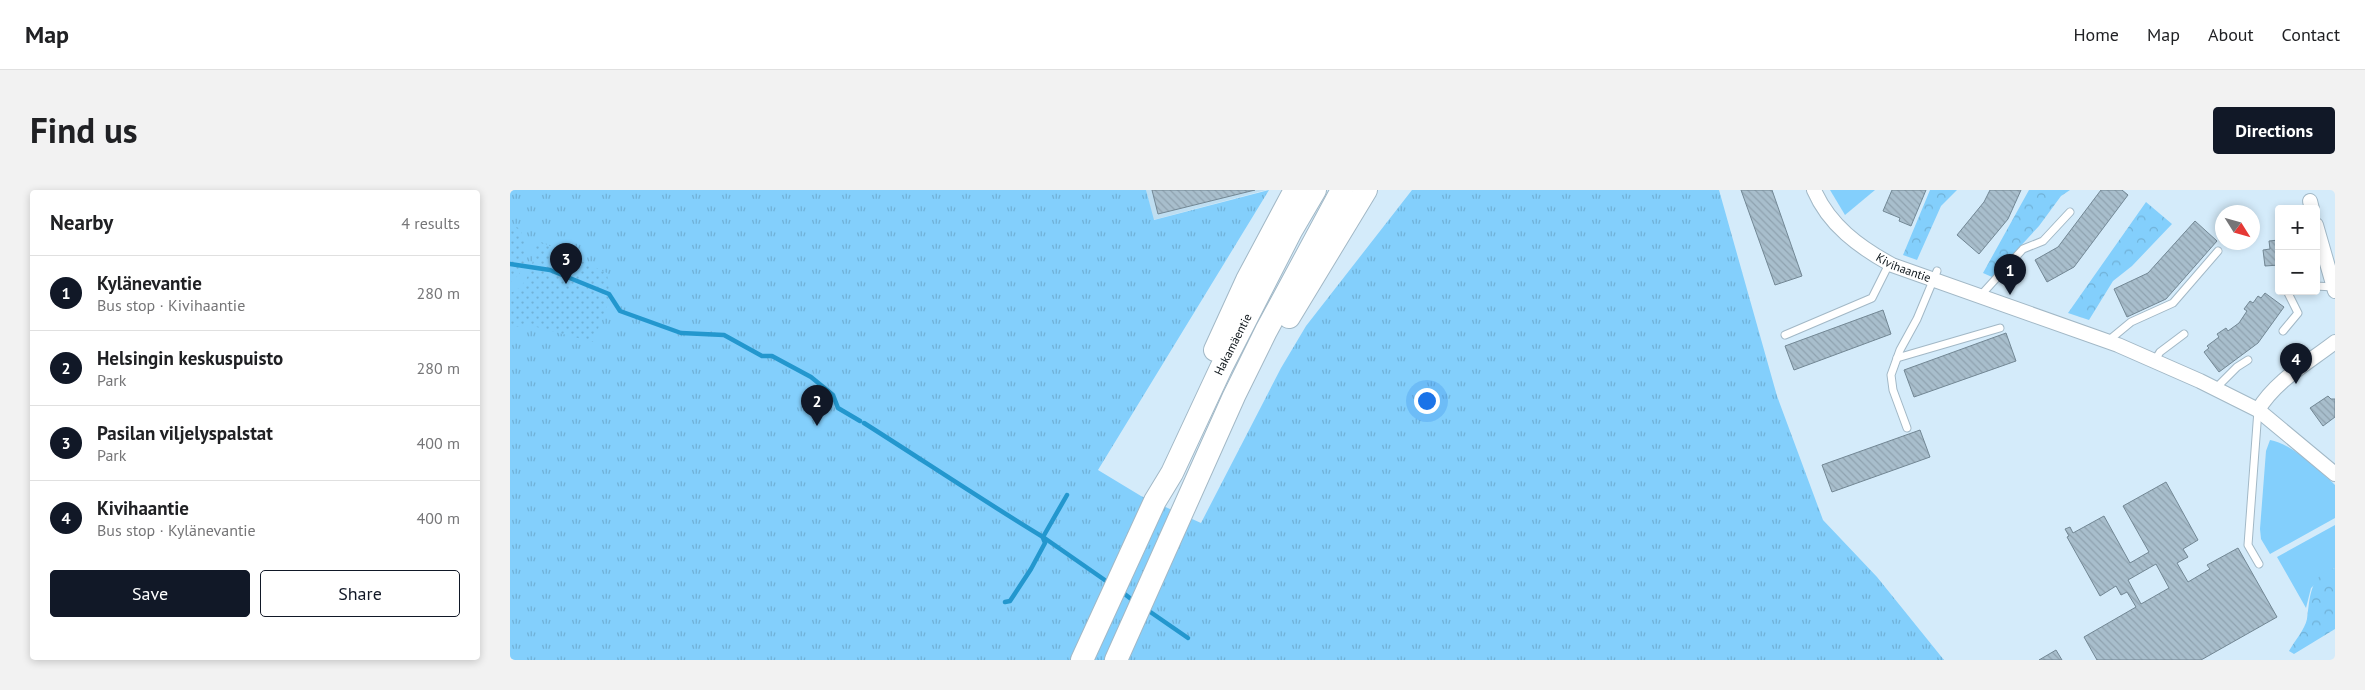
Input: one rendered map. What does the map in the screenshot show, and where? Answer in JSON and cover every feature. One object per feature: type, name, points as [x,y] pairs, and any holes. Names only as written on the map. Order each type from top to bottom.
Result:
[{"type":"main road","name":"Hakamäentie","points":[[1155,502],[1167,456],[1247,280],[1295,190]]},
{"type":"main road","name":"Hakamäentie","points":[[1116,660],[1217,438],[1255,325],[1291,231],[1315,190]]},
{"type":"main road","name":"Hakamäentie","points":[[1082,660],[1155,502],[1172,473],[1221,368],[1255,325],[1342,190]]},
{"type":"main road","name":"Hakamäentie","points":[[1217,438],[1245,400],[1290,315],[1366,190]]},
{"type":"street","name":"Kivihaantie","points":[[1814,190],[1826,210],[1845,233],[1870,254],[1889,264],[1936,275],[1981,295],[2108,341],[2216,388],[2258,410],[2335,474]]},
{"type":"street","points":[[2320,239],[2334,289]]},
{"type":"street","points":[[2258,410],[2276,386],[2335,342]]},
{"type":"lane","points":[[1981,295],[2023,249],[2043,241],[2070,212]]},
{"type":"lane","points":[[2108,341],[2131,322],[2173,303],[2218,251]]},
{"type":"lane","points":[[1785,335],[1872,298],[1889,264]]},
{"type":"lane","points":[[1907,428],[1893,390],[1891,375],[1897,358],[1936,275]]},
{"type":"lane","points":[[2320,287],[2334,289]]},
{"type":"lane","points":[[2283,332],[2298,313],[2288,295]]},
{"type":"lane","points":[[1897,358],[2000,328]]},
{"type":"lane","points":[[2155,360],[2160,352],[2184,334]]},
{"type":"lane","points":[[2216,388],[2237,367],[2248,360]]},
{"type":"lane","points":[[2258,410],[2248,545],[2259,564]]},
{"type":"shaded area","points":[[1146,190],[1266,190],[1153,220]]},
{"type":"green space","points":[[510,190],[1146,190],[1154,220],[1269,190],[1098,470],[1141,496],[1201,523],[1281,368],[1306,326],[1412,190],[1719,190],[1777,396],[1823,520],[1877,577],[1944,660],[510,660]]},
{"type":"green space","points":[[1830,190],[1875,190],[1845,215]]},
{"type":"green space","points":[[1930,190],[1957,190],[1941,206],[1917,260],[1903,255]]},
{"type":"green space","points":[[2029,190],[2070,190],[2061,196],[2039,226],[1992,277],[1983,273]]},
{"type":"green space","points":[[2146,202],[2172,224],[2132,266],[2113,281],[2089,320],[2068,313]]},
{"type":"green space","points":[[510,223],[520,229],[525,244],[526,258],[521,271],[510,283]]},
{"type":"green space","points":[[537,240],[607,273],[610,298],[593,342],[529,325],[510,328],[510,293],[523,284],[527,278]]},
{"type":"green space","points":[[2270,440],[2287,446],[2296,452],[2335,485],[2335,518],[2270,554],[2261,539],[2260,529],[2266,451]]},
{"type":"green space","points":[[2335,525],[2335,568],[2311,588],[2306,608],[2277,557]]},
{"type":"green space","points":[[2335,568],[2335,629],[2294,654],[2289,651],[2306,623],[2312,588],[2320,576],[2326,571]]},
{"type":"building","points":[[1152,190],[1255,190],[1158,214]]},
{"type":"building","points":[[1741,190],[1772,190],[1802,276],[1775,285]]},
{"type":"building","points":[[1892,190],[1926,190],[1911,226],[1899,221],[1900,218],[1883,211]]},
{"type":"building","points":[[1990,190],[2021,190],[2008,219],[1979,254],[1957,235],[1984,202]]},
{"type":"building","points":[[2101,190],[2122,190],[2128,195],[2074,267],[2047,282],[2035,260],[2058,247]]},
{"type":"building","points":[[2195,221],[2215,239],[2215,243],[2166,299],[2127,317],[2114,289],[2148,273]]},
{"type":"building","points":[[2275,240],[2275,265],[2265,266],[2263,250],[2270,249],[2269,241]]},
{"type":"building","points":[[2265,293],[2284,307],[2258,343],[2219,372],[2204,352],[2209,348],[2207,346],[2219,337],[2217,334],[2226,328],[2228,331],[2239,323],[2247,311],[2244,309],[2250,301],[2253,303],[2258,296],[2261,298]]},
{"type":"building","points":[[1883,310],[1891,334],[1794,370],[1785,346]]},
{"type":"building","points":[[2006,333],[2016,361],[1914,397],[1904,370]]},
{"type":"building","points":[[2328,396],[2331,399],[2335,399],[2335,417],[2323,426],[2310,408]]},
{"type":"building","points":[[1920,430],[1930,457],[1832,492],[1822,465]]},
{"type":"building","points":[[2166,482],[2198,540],[2183,549],[2188,557],[2177,563],[2188,582],[2210,569],[2207,565],[2238,548],[2277,617],[2201,660],[2097,660],[2084,637],[2136,607],[2127,592],[2121,595],[2116,586],[2100,596],[2067,537],[2069,536],[2065,529],[2070,527],[2073,533],[2104,516],[2130,563],[2149,552],[2123,506]],"holes":[[[2156,564],[2169,588],[2141,604],[2128,580]]]},
{"type":"building","points":[[2056,650],[2062,660],[2039,660]]},
{"type":"waterway","points":[[510,264],[550,270],[609,294],[620,311],[681,333],[724,335],[762,356],[772,356],[811,377],[833,395],[838,408],[860,421]]},
{"type":"waterway","points":[[864,423],[1043,537],[1067,495]]},
{"type":"waterway","points":[[1043,537],[1109,583]]},
{"type":"waterway","points":[[1005,602],[1010,601],[1031,569],[1045,543],[1043,538]]},
{"type":"waterway","points":[[1122,592],[1135,602]]},
{"type":"waterway","points":[[1146,609],[1188,638]]},
{"type":"place","name":"Pasilan viljelyspalstat","points":[[566,284]]},
{"type":"place","name":"Kylänevantie","points":[[2010,295]]},
{"type":"place","name":"Kivihaantie","points":[[2296,384]]},
{"type":"place","name":"Helsingin keskuspuisto","points":[[817,426]]}]
